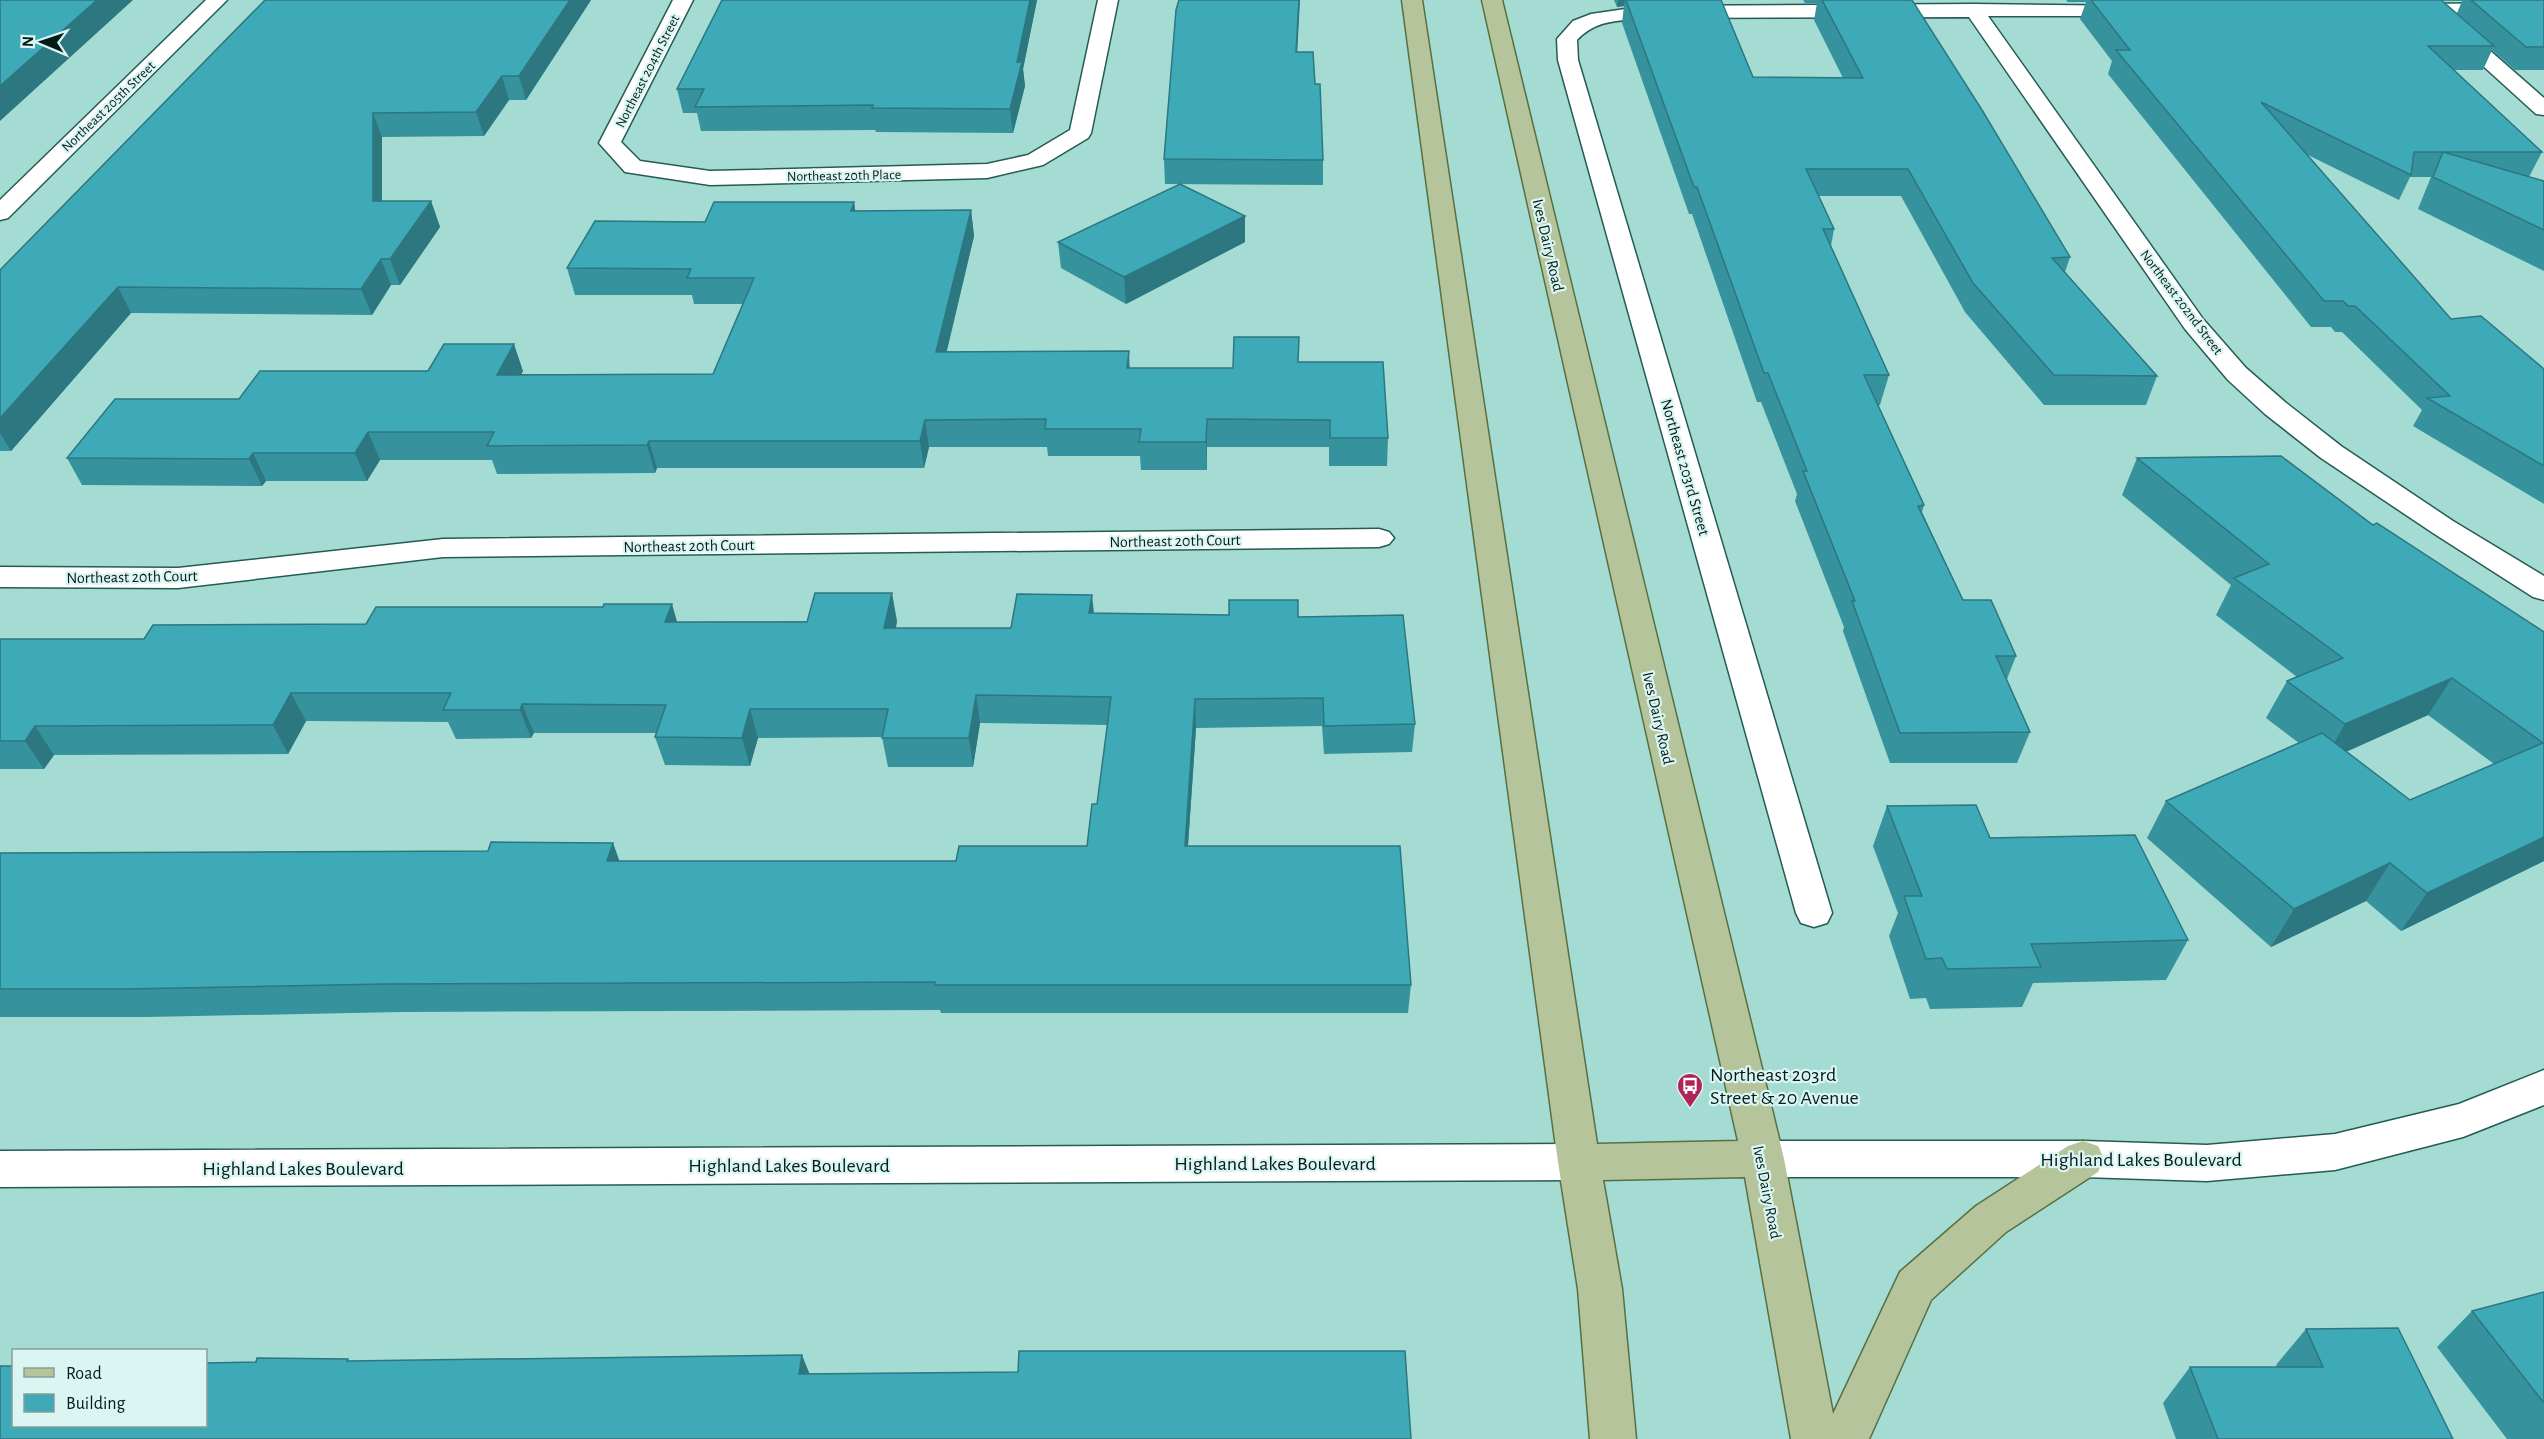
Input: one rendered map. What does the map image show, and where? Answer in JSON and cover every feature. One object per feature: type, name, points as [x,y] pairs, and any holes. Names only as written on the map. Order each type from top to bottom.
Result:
[{"type":"main road","points":[[1412,0],[1579,1162],[1600,1289],[1613,1439]]},
{"type":"main road","name":"Ives Dairy Road","points":[[1492,0],[1763,1159],[1814,1439]]},
{"type":"main road","points":[[1845,1439],[1915,1286],[1991,1219],[2083,1158]]},
{"type":"main road","points":[[1579,1162],[1763,1159]]},
{"type":"street","name":"Northeast 205th Street","points":[[0,213],[217,0]]},
{"type":"street","name":"Northeast 204th Street","points":[[610,143],[683,0]]},
{"type":"street","name":"Northeast 20th Place","points":[[610,143],[633,167],[710,178],[987,171],[1035,160],[1080,134],[1108,0]]},
{"type":"street","points":[[2384,10],[2544,9]]},
{"type":"street","points":[[1974,10],[2150,10]]},
{"type":"street","name":"Northeast 203rd Street","points":[[1814,912],[1568,60],[1567,39],[1580,25],[1598,18],[1646,12],[1974,10]]},
{"type":"street","name":"Northeast 202nd Street","points":[[1974,10],[2194,324],[2237,374],[2275,408],[2331,452],[2443,527],[2544,590]]},
{"type":"street","points":[[2431,10],[2544,109]]},
{"type":"street","name":"Northeast 20th Court","points":[[0,577],[178,578],[443,548],[1379,538]]},
{"type":"street","name":"Highland Lakes Boulevard","points":[[1763,1159],[2083,1158],[2207,1163],[2335,1152],[2463,1120],[2544,1087]]},
{"type":"street","name":"Highland Lakes Boulevard","points":[[0,1169],[1579,1162]]},
{"type":"building","points":[[0,0],[97,0],[0,86]]},
{"type":"building","points":[[265,0],[570,0],[519,76],[502,76],[476,112],[373,113],[373,201],[431,201],[390,259],[381,259],[361,289],[118,287],[0,418],[0,270]]},
{"type":"building","points":[[722,0],[1030,0],[1017,62],[1022,62],[1010,109],[872,108],[873,105],[695,107],[704,89],[677,89]]},
{"type":"building","points":[[1179,0],[1299,0],[1296,52],[1313,52],[1315,84],[1320,84],[1323,160],[1164,159],[1176,10]]},
{"type":"building","points":[[1626,0],[1721,0],[1753,77],[1863,78],[1822,0],[1912,0],[1982,110],[2070,257],[2052,258],[2157,376],[2054,375],[1973,283],[1908,169],[1806,169],[1834,229],[1823,229],[1889,375],[1864,375],[1924,505],[1918,506],[1963,600],[1991,600],[2016,656],[1996,656],[2030,732],[1900,733],[1852,601],[1855,601],[1803,471],[1807,471],[1768,373],[1764,373]]},
{"type":"building","points":[[2091,0],[2441,0],[2494,46],[2428,46],[2542,152],[2414,152],[2411,175],[2261,102],[2451,319],[2481,316],[2544,369],[2544,466],[2427,398],[2450,396],[2355,306],[2348,306],[2343,301],[2324,301],[2116,50],[2130,50]]},
{"type":"building","points":[[2471,0],[2544,0],[2544,47],[2526,47]]},
{"type":"building","points":[[2443,152],[2544,181],[2544,230],[2433,177]]},
{"type":"building","points":[[1180,184],[1245,216],[1124,277],[1058,242]]},
{"type":"building","points":[[714,202],[854,202],[851,211],[971,210],[936,352],[1129,351],[1127,368],[1233,368],[1234,337],[1299,337],[1298,362],[1383,362],[1388,438],[1330,438],[1330,420],[1207,419],[1206,442],[1139,442],[1141,429],[1045,429],[1046,419],[925,420],[920,441],[649,441],[647,445],[487,446],[494,432],[368,432],[355,453],[253,453],[249,459],[67,458],[115,399],[239,399],[260,371],[428,371],[444,344],[514,344],[497,375],[713,374],[754,278],[687,278],[691,269],[567,268],[595,221],[705,222]]},
{"type":"building","points":[[2281,456],[2373,525],[2377,523],[2544,632],[2544,837],[2427,893],[2390,863],[2294,909],[2166,801],[2322,733],[2410,800],[2543,743],[2452,678],[2345,724],[2287,681],[2343,658],[2234,578],[2269,564],[2137,458]]},
{"type":"building","points":[[815,593],[892,593],[884,628],[1011,628],[1017,594],[1092,595],[1089,613],[1229,615],[1229,600],[1298,600],[1298,617],[1403,615],[1415,724],[1324,726],[1323,698],[1195,699],[1185,846],[1400,846],[1411,985],[935,985],[935,982],[385,984],[0,989],[0,853],[488,851],[491,842],[613,843],[607,861],[956,861],[959,846],[1087,846],[1092,804],[1097,804],[1111,697],[976,695],[969,738],[882,738],[888,709],[750,709],[742,738],[655,737],[666,705],[522,704],[520,710],[443,710],[451,693],[291,693],[273,725],[35,726],[25,741],[0,741],[0,639],[144,639],[153,625],[366,624],[376,607],[603,607],[604,604],[672,604],[665,622],[807,622]]},
{"type":"building","points":[[1976,805],[1990,838],[2135,835],[2188,940],[2031,944],[2041,967],[1947,969],[1942,958],[1926,959],[1904,896],[1922,896],[1887,806]]},
{"type":"building","points":[[2544,1292],[2544,1403],[2472,1311]]},
{"type":"building","points":[[2398,1328],[2453,1439],[2218,1439],[2190,1367],[2323,1367],[2306,1329]]},
{"type":"building","points":[[1019,1351],[1405,1351],[1411,1439],[0,1439],[0,1366],[12,1366],[12,1427],[207,1427],[207,1363],[256,1362],[257,1358],[348,1359],[347,1361],[802,1355],[799,1374],[1018,1372]]},
{"type":"place","name":"Northeast 203rd Street & 20 Avenue","points":[[1690,1109]]}]
